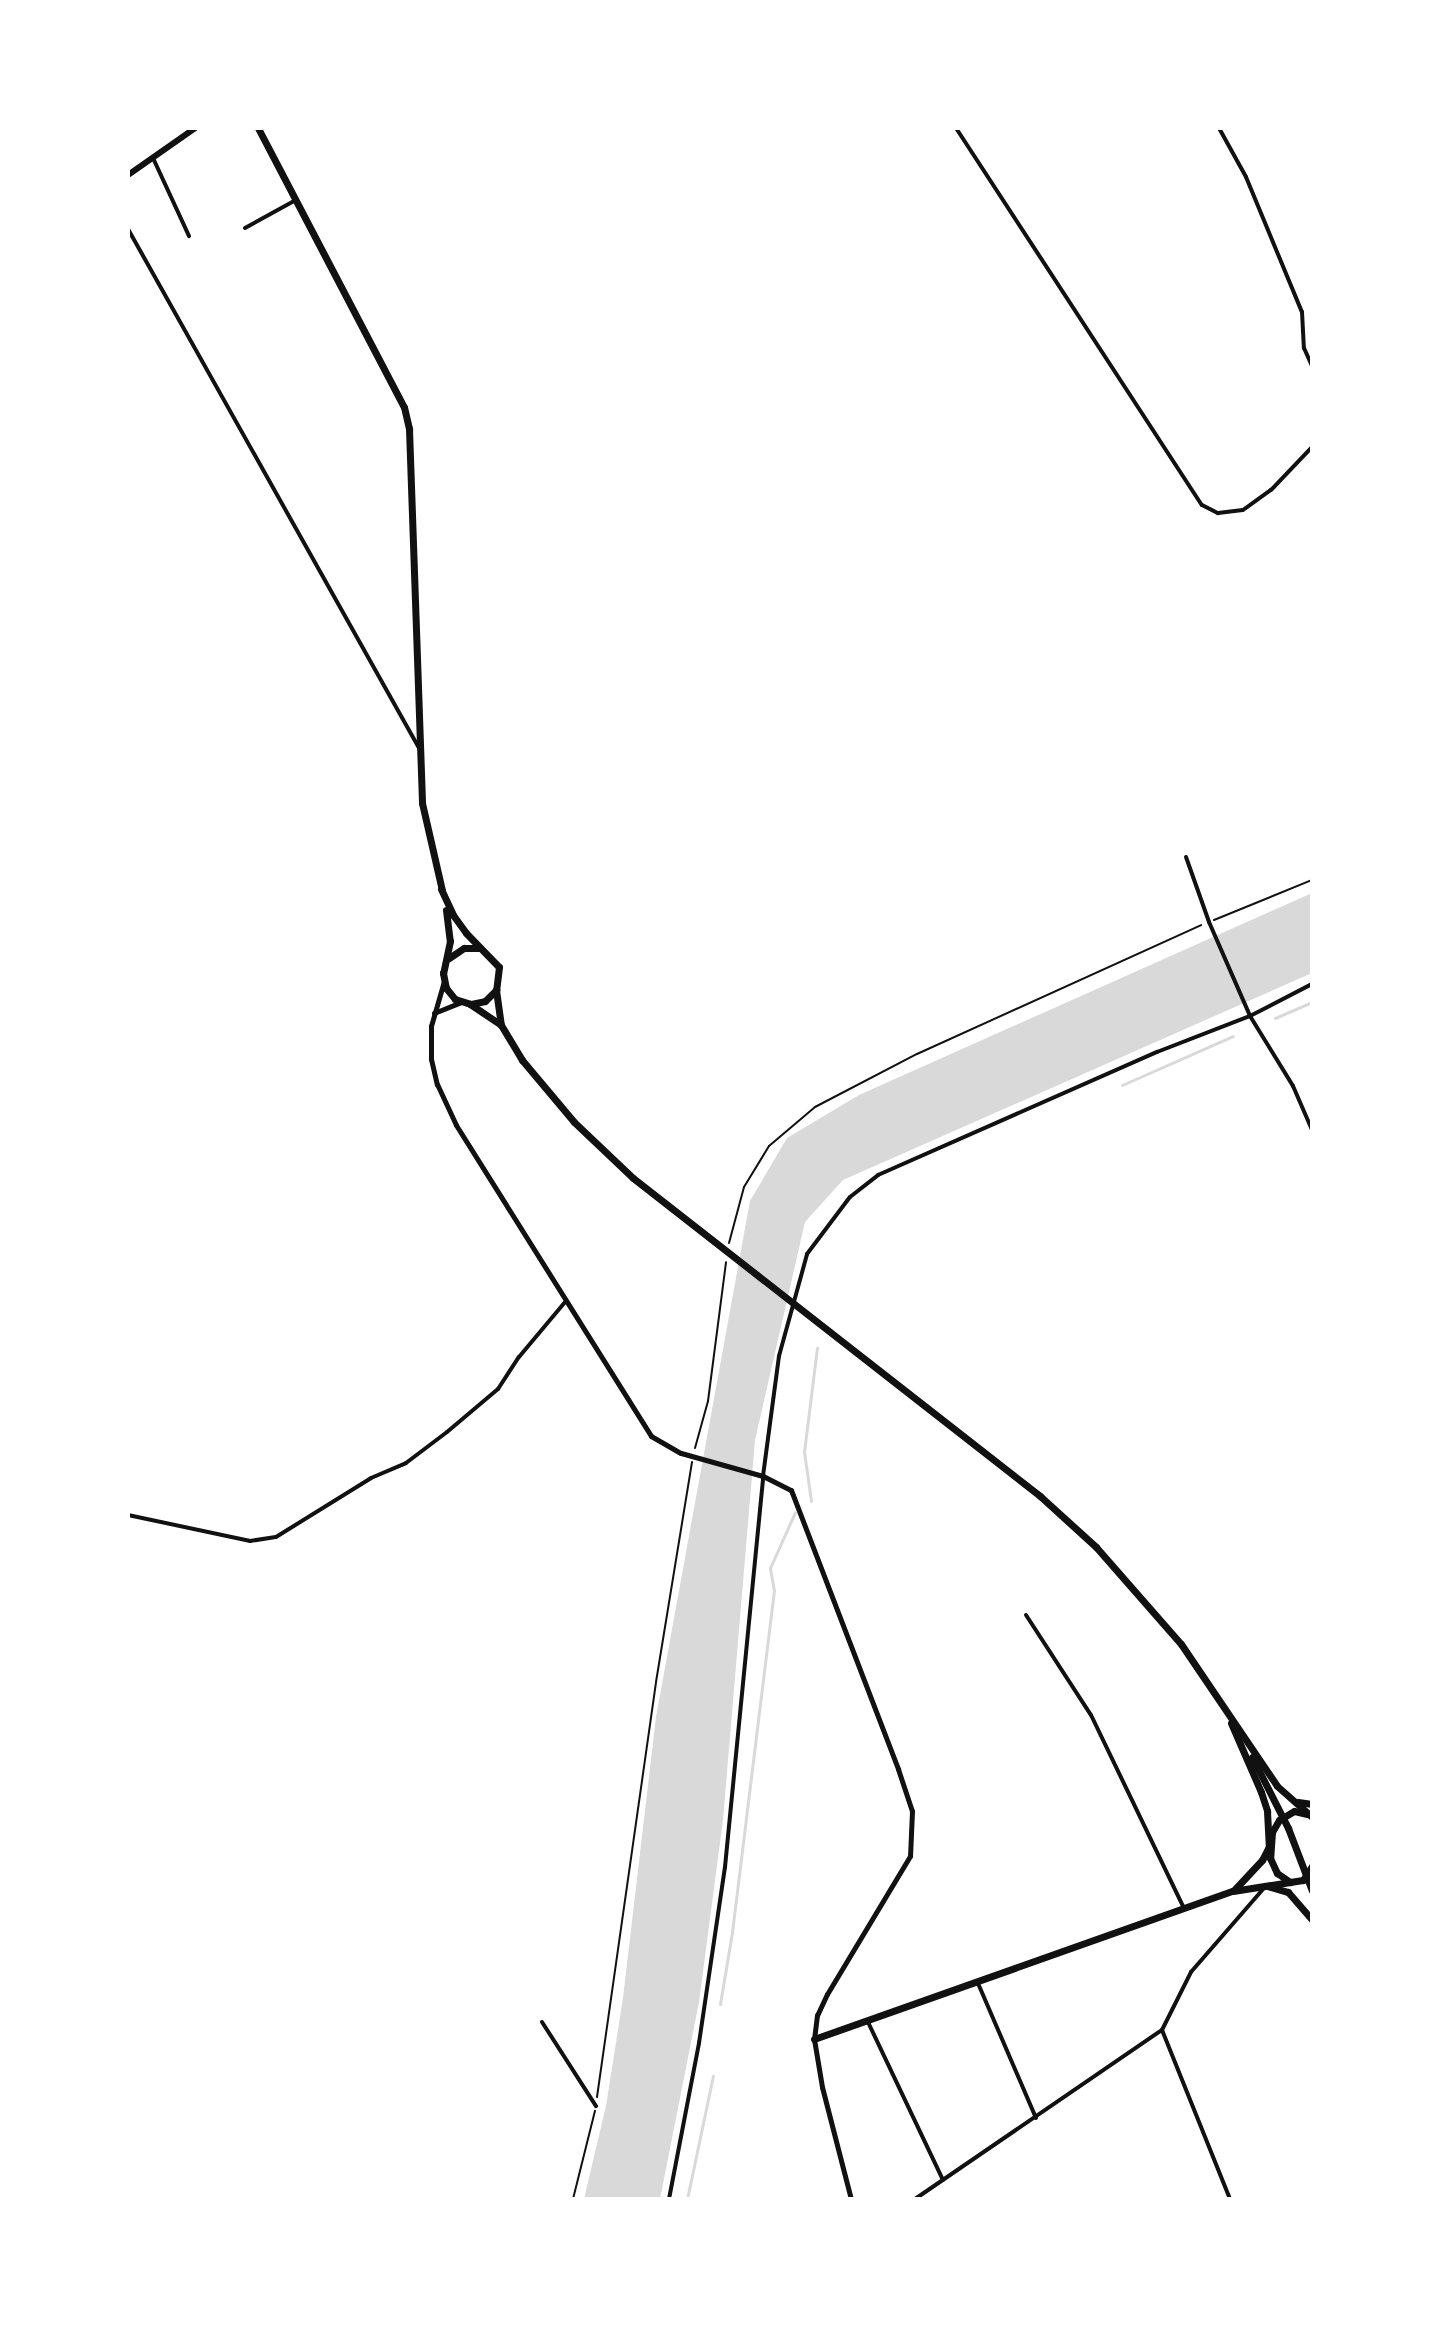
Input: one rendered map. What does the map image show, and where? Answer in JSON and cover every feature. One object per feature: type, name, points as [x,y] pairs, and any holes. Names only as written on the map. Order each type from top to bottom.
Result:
[{"type":"main road","points":[[128,175],[195,128]]},
{"type":"main road","points":[[258,128],[388,371],[404,407],[409,429],[422,803],[448,918],[449,958],[444,981],[450,994],[501,1025],[545,1089],[604,1153],[1040,1496],[1096,1547],[1147,1601],[1220,1699],[1277,1786],[1293,1800],[1309,1806]]},
{"type":"main road","points":[[441,889],[453,915],[499,967],[496,990],[501,1025]]},
{"type":"main road","points":[[449,958],[464,948],[481,949]]},
{"type":"main road","points":[[466,1003],[485,1001],[496,990]]},
{"type":"main road","points":[[1220,1699],[1283,1817],[1312,1891]]},
{"type":"main road","points":[[1220,1699],[1267,1811],[1273,1868],[1312,1920]]},
{"type":"main road","points":[[1233,1891],[1262,1860],[1275,1826],[1283,1817],[1309,1806]]},
{"type":"main road","points":[[1309,1806],[1312,1817]]},
{"type":"main road","points":[[1294,1811],[1312,1817]]},
{"type":"main road","points":[[814,2039],[1233,1891],[1299,1882],[1312,1866]]},
{"type":"main road","points":[[1267,1886],[1290,1893]]},
{"type":"street","points":[[956,128],[1202,505],[1218,513],[1243,510],[1271,490],[1312,447]]},
{"type":"street","points":[[1219,128],[1246,177],[1302,312],[1304,348],[1312,366]]},
{"type":"street","points":[[153,158],[189,236]]},
{"type":"street","points":[[245,228],[296,200]]},
{"type":"street","points":[[128,229],[420,750]]},
{"type":"street","points":[[1186,857],[1209,922],[1250,1016],[1293,1086],[1312,1130]]},
{"type":"street","points":[[444,981],[433,1013],[431,1059],[443,1100],[651,1436],[668,1448],[763,1476],[791,1490],[912,1811],[910,1856],[817,2015],[814,2039],[822,2087],[851,2199]]},
{"type":"street","points":[[669,2199],[699,2043],[725,1867],[763,1476],[779,1356],[807,1254],[850,1197],[878,1175],[925,1152],[1250,1016],[1312,984]]},
{"type":"street","points":[[433,1013],[466,1003]]},
{"type":"street","points":[[128,1515],[250,1541],[276,1537],[371,1478],[406,1463],[457,1423],[498,1389],[519,1357],[566,1301]]},
{"type":"street","points":[[1026,1615],[1091,1715],[1184,1908]]},
{"type":"street","points":[[915,2199],[1162,2030],[1191,1972],[1267,1886]]},
{"type":"street","points":[[977,1981],[1036,2118]]},
{"type":"street","points":[[867,2020],[943,2180]]},
{"type":"street","points":[[542,2022],[596,2106]]},
{"type":"street","points":[[1162,2030],[1230,2199]]},
{"type":"path","points":[[573,2199],[596,2106],[656,1682],[693,1456],[708,1401],[730,1237],[744,1187],[769,1146],[815,1107],[917,1054],[1209,922],[1312,880]]},
{"type":"shaded area","points":[[1312,893],[1312,973],[843,1180],[805,1222],[755,1440],[723,1820],[699,2002],[660,2199],[584,2199],[606,2106],[623,1998],[656,1717],[750,1201],[787,1138],[859,1095]]},
{"type":"waterway","points":[[1275,1018],[1312,1002]]},
{"type":"waterway","points":[[1122,1085],[1233,1036]]},
{"type":"waterway","points":[[811,1501],[804,1452],[817,1348]]},
{"type":"waterway","points":[[720,2004],[732,1932],[774,1591],[770,1568],[795,1512]]},
{"type":"waterway","points":[[687,2199],[713,2076]]}]
